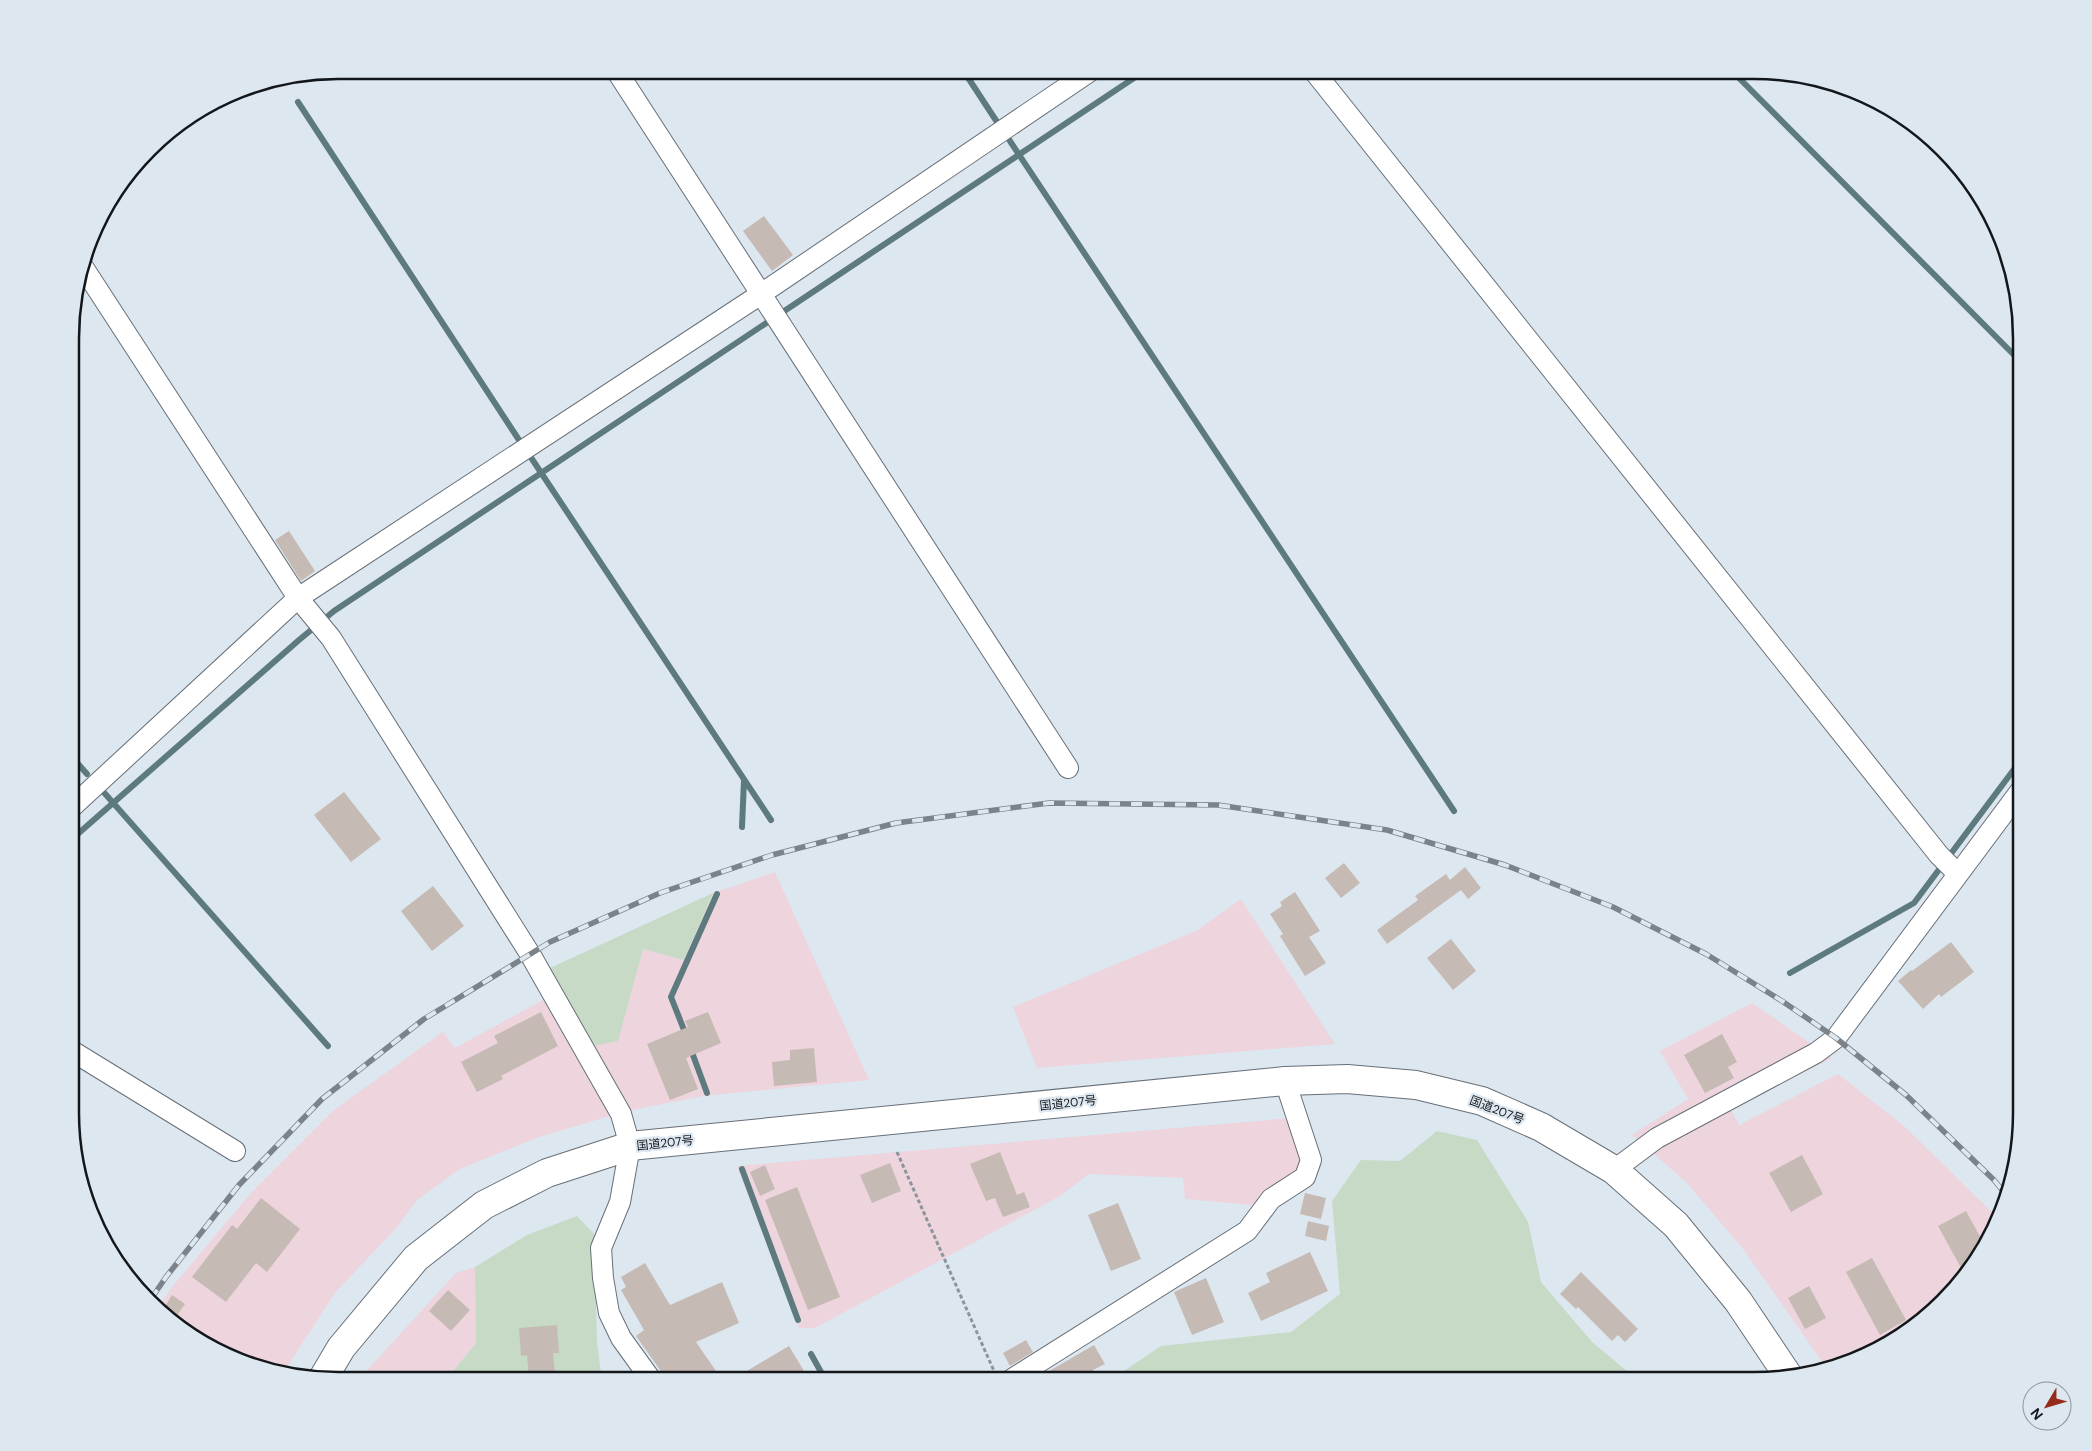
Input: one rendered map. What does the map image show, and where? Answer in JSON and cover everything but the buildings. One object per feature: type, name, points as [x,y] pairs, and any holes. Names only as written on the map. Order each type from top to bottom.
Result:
[{"type":"highway","name":"国道207号","points":[[327,1372],[341,1348],[416,1258],[484,1205],[547,1173],[630,1146],[1285,1081],[1348,1079],[1416,1086],[1482,1101],[1541,1127],[1614,1170],[1676,1226],[1738,1301],[1785,1370]]},
{"type":"street","points":[[622,79],[1068,768]]},
{"type":"street","points":[[79,801],[298,598],[765,300],[1079,79]]},
{"type":"street","points":[[1320,79],[1949,865]]},
{"type":"street","points":[[87,273],[298,598],[326,633],[530,954],[621,1114],[630,1146],[620,1202],[601,1248],[603,1278],[609,1314],[621,1338],[646,1372]]},
{"type":"street","points":[[1614,1170],[1657,1138],[1816,1052],[1836,1038],[1854,1017],[1949,865],[2013,799]]},
{"type":"street","points":[[79,1055],[236,1151]]},
{"type":"street","points":[[1009,1372],[1247,1231],[1271,1199],[1305,1177],[1310,1160],[1285,1081]]},
{"type":"path","points":[[897,1152],[1000,1372]]},
{"type":"shaded area","points":[[775,872],[869,1080],[703,1096],[627,1111],[592,1046],[618,1040],[643,949],[684,960],[713,893]]},
{"type":"shaded area","points":[[1241,899],[1335,1044],[1037,1068],[1013,1007],[1196,931]]},
{"type":"shaded area","points":[[545,999],[613,1115],[536,1138],[460,1169],[417,1200],[397,1227],[335,1293],[287,1367],[254,1359],[223,1346],[194,1329],[161,1302],[251,1193],[335,1109],[443,1032],[455,1048]]},
{"type":"shaded area","points":[[1752,1003],[1832,1058],[1731,1110],[1739,1125],[1838,1074],[1903,1125],[1994,1214],[1979,1243],[1949,1284],[1912,1319],[1869,1346],[1838,1359],[1823,1363],[1743,1249],[1687,1183],[1632,1135],[1688,1099],[1660,1051]]},
{"type":"shaded area","points":[[1291,1118],[1303,1166],[1253,1205],[1185,1199],[1183,1178],[1089,1174],[1060,1196],[815,1328],[799,1328],[737,1166]]},
{"type":"shaded area","points":[[475,1267],[476,1343],[452,1372],[365,1372],[456,1273]]},
{"type":"green space","points":[[713,893],[684,960],[643,949],[618,1041],[592,1046],[550,968]]},
{"type":"green space","points":[[1437,1131],[1477,1140],[1528,1222],[1541,1282],[1592,1342],[1628,1372],[1122,1372],[1161,1346],[1291,1332],[1340,1294],[1332,1201],[1361,1160],[1400,1161]]},
{"type":"green space","points":[[577,1216],[594,1234],[597,1342],[601,1372],[452,1372],[476,1343],[475,1267],[527,1235]]},
{"type":"waterway","points":[[969,79],[997,122]]},
{"type":"waterway","points":[[79,833],[334,611],[1132,79]]},
{"type":"waterway","points":[[1740,79],[2013,354]]},
{"type":"waterway","points":[[298,102],[519,440]]},
{"type":"waterway","points":[[1008,138],[1454,811]]},
{"type":"waterway","points":[[530,456],[771,820]]},
{"type":"waterway","points":[[79,765],[87,774]]},
{"type":"waterway","points":[[1790,973],[1914,903],[2013,771]]},
{"type":"waterway","points":[[742,827],[744,780]]},
{"type":"waterway","points":[[100,788],[328,1046]]},
{"type":"waterway","points":[[686,1035],[671,997],[717,894]]},
{"type":"waterway","points":[[690,1047],[707,1093]]},
{"type":"waterway","points":[[742,1169],[798,1320]]},
{"type":"waterway","points":[[811,1354],[821,1372]]},
{"type":"railway","points":[[154,1295],[239,1185],[322,1099],[424,1019],[550,942],[660,893],[772,855],[896,823],[1049,803],[1218,805],[1387,830],[1505,865],[1613,907],[1706,954],[1782,1001],[1836,1038],[1906,1095],[2002,1190]]}]
